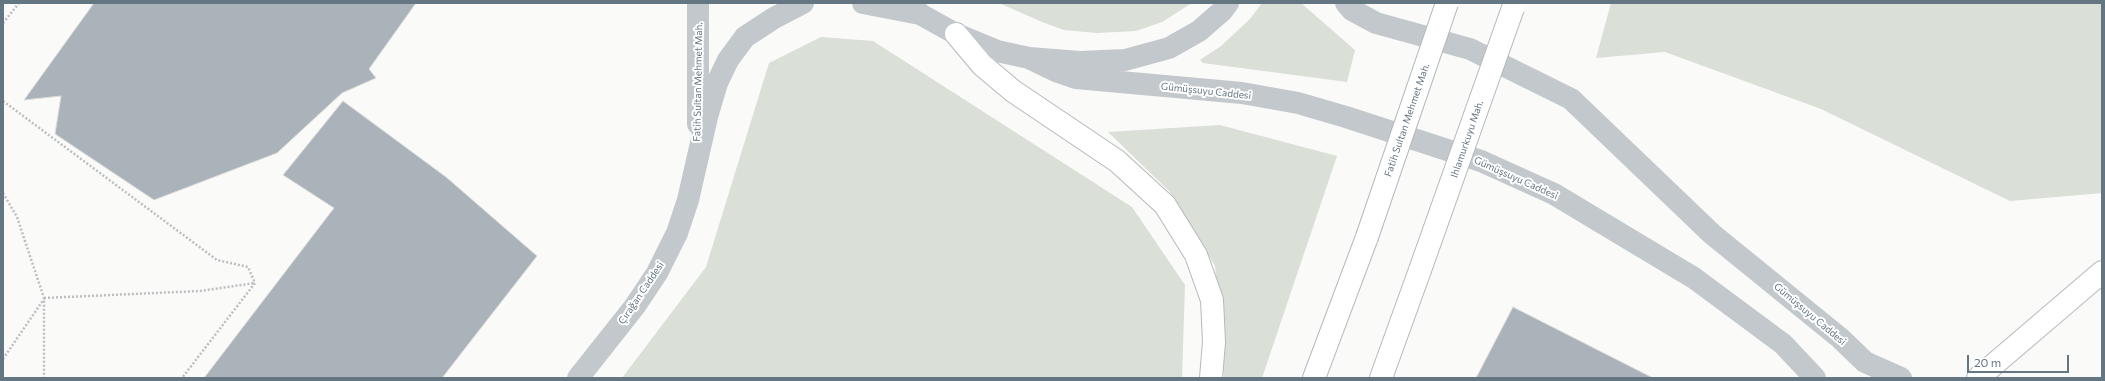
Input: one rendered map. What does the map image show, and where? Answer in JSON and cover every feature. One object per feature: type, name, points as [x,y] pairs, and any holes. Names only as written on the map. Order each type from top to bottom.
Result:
[{"type":"main road","name":"Fatih Sultan Mehmet Mah.","points":[[1314,378],[1367,237],[1447,3]]},
{"type":"main road","name":"Ihlamurkuyu Mah.","points":[[1381,378],[1515,5]]},
{"type":"main road","points":[[956,34],[982,65],[1013,91],[1117,161],[1165,205],[1196,255],[1212,300],[1214,342],[1211,378]]},
{"type":"main road","points":[[1978,378],[2102,272]]},
{"type":"street","name":"Fatih Sultan Mehmet Mah.","points":[[697,161],[698,3]]},
{"type":"street","name":"Çırağan Caddesi","points":[[578,378],[635,306],[657,273],[677,233],[688,200],[717,83],[728,60],[745,38],[774,18],[803,3]]},
{"type":"street","points":[[863,3],[916,9],[956,34],[997,51],[1029,58],[1080,62],[1125,60],[1169,48],[1199,31],[1222,11],[1228,3]]},
{"type":"street","name":"Gümüşsuyu Caddesi","points":[[1346,3],[1352,10],[1376,23],[1470,49],[1571,98],[1712,234],[1840,338],[1865,362],[1901,378]]},
{"type":"street","name":"Gümüşsuyu Caddesi","points":[[1029,58],[1056,71],[1076,78],[1242,93],[1298,103],[1481,161],[1554,194],[1694,278],[1783,344],[1815,378]]},
{"type":"path","points":[[3,23],[19,3]]},
{"type":"path","points":[[3,101],[217,260],[248,267],[255,283]]},
{"type":"path","points":[[3,193],[17,217],[44,298],[44,378]]},
{"type":"path","points":[[44,298],[200,291],[255,283]]},
{"type":"path","points":[[182,378],[255,283]]},
{"type":"path","points":[[3,359],[44,298]]},
{"type":"shaded area","points":[[999,3],[1192,3],[1162,22],[1136,31],[1097,33],[1064,30]]},
{"type":"shaded area","points":[[1262,3],[1301,3],[1355,50],[1347,82],[1203,63],[1200,60],[1221,46],[1250,19]]},
{"type":"shaded area","points":[[1611,3],[2102,3],[2102,193],[2010,201],[1821,109],[1665,52],[1596,58]]},
{"type":"shaded area","points":[[821,37],[873,41],[1132,207],[1185,285],[1182,378],[622,378],[706,267],[769,63]]},
{"type":"shaded area","points":[[1220,125],[1337,156],[1262,378],[1224,378],[1215,266],[1169,191],[1108,132]]},
{"type":"building","points":[[94,3],[416,3],[369,69],[376,78],[342,93],[277,153],[154,200],[55,134],[61,96],[24,100]]},
{"type":"building","points":[[343,101],[446,177],[537,256],[442,378],[204,378],[334,208],[283,175]]},
{"type":"building","points":[[1513,307],[1653,378],[1476,378]]}]
